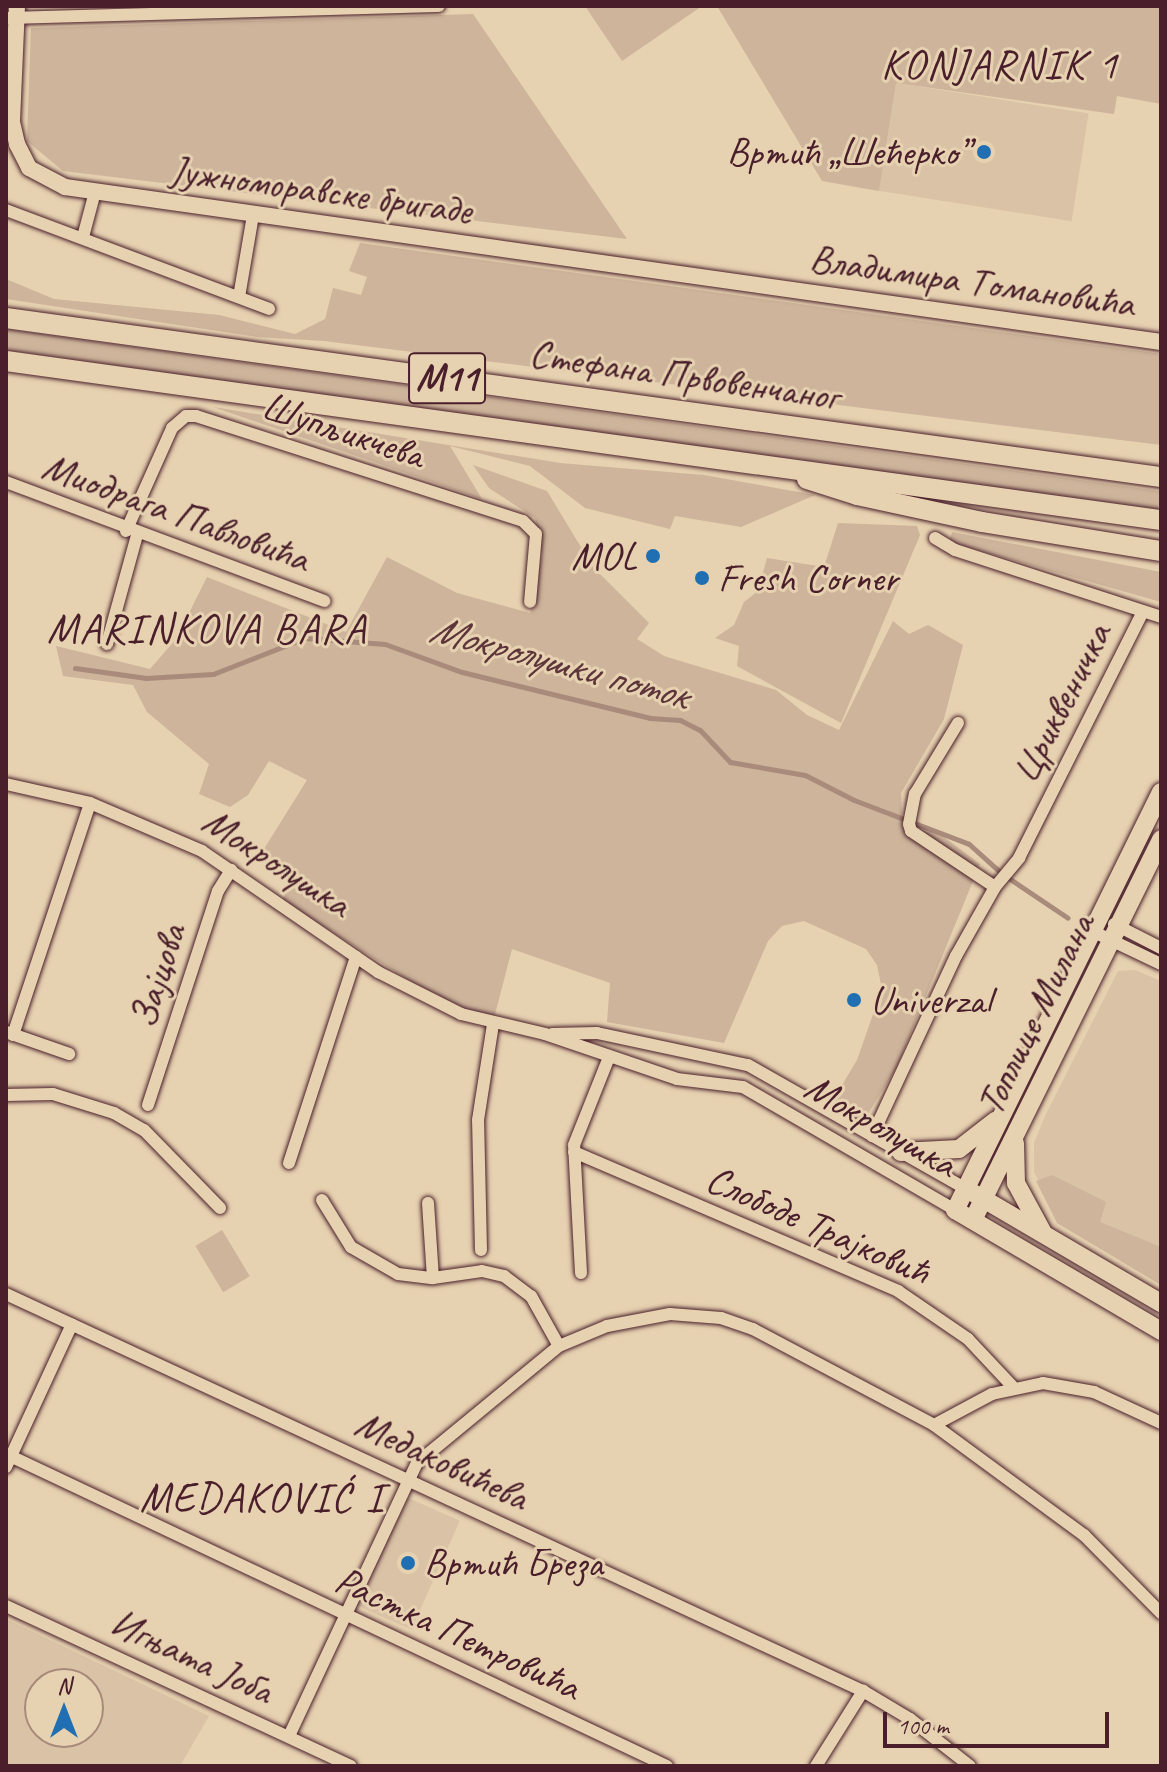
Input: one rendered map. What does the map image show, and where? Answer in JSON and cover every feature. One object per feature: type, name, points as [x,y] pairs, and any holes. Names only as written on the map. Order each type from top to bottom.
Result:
[{"type":"highway","name":"Стефана Првовенчаног","points":[[6,318],[1161,477]]},
{"type":"highway","name":"Стефана Првовенчаног","points":[[6,361],[1161,520]]},
{"type":"highway","points":[[773,467],[890,503],[1161,551]]},
{"type":"main road","name":"Топлице Милана","points":[[955,1210],[1161,792]]},
{"type":"main road","name":"Топлице Милана","points":[[973,1220],[1161,839]]},
{"type":"main road","points":[[901,1152],[959,1149],[1001,1117]]},
{"type":"main road","points":[[1015,1136],[1016,1183],[1043,1233]]},
{"type":"main road","name":"Мокролушка","points":[[966,1189],[1161,1303]]},
{"type":"main road","name":"Мокролушка","points":[[955,1210],[1161,1331]]},
{"type":"street","points":[[13,14],[439,6]]},
{"type":"street","name":"Јужноморавске бригаде","points":[[13,14],[12,122],[17,144],[29,168],[45,179],[95,192],[773,287]]},
{"type":"street","points":[[83,237],[95,192]]},
{"type":"street","points":[[6,210],[269,309]]},
{"type":"street","points":[[239,297],[253,215]]},
{"type":"street","name":"Владимира Томановића","points":[[773,287],[1161,342]]},
{"type":"street","name":"Шупљикчева","points":[[132,533],[172,428],[186,416],[196,416],[523,521],[536,534],[530,602]]},
{"type":"street","name":"Миодрага Павловића","points":[[6,482],[132,533],[324,601]]},
{"type":"street","points":[[107,644],[132,533]]},
{"type":"street","name":"Цриквеничка","points":[[872,1136],[956,956],[995,887],[1019,858],[1143,611],[955,550],[935,538]]},
{"type":"street","points":[[1143,611],[1161,617]]},
{"type":"street","name":"Цриквеничка","points":[[958,723],[915,794],[909,824],[911,831],[995,887]]},
{"type":"street","name":"Мокролушка","points":[[6,784],[90,803],[202,851],[356,957],[419,995],[493,1024],[545,1034],[677,1079],[743,1087],[955,1210]]},
{"type":"street","points":[[69,1054],[9,1033],[90,803]]},
{"type":"street","name":"Зајцова","points":[[148,1105],[218,891],[231,870]]},
{"type":"street","points":[[1096,924],[1161,964]]},
{"type":"street","points":[[1115,934],[1161,948]]},
{"type":"street","points":[[289,1163],[356,957]]},
{"type":"street","points":[[481,1250],[478,1120],[493,1024]]},
{"type":"street","name":"Мокролушка","points":[[545,1034],[597,1033],[728,1058],[966,1189]]},
{"type":"street","points":[[581,1273],[574,1152],[582,1118],[609,1057]]},
{"type":"street","points":[[6,1095],[53,1094],[114,1113],[144,1130],[220,1208]]},
{"type":"street","name":"Слободе Трајковић","points":[[574,1152],[898,1291],[968,1339],[1014,1388]]},
{"type":"street","points":[[322,1200],[340,1235],[365,1258],[398,1274],[433,1278],[469,1271],[504,1276],[531,1296],[559,1346]]},
{"type":"street","points":[[428,1203],[433,1278]]},
{"type":"street","name":"Медаковићева","points":[[6,1294],[863,1691],[910,1719],[970,1766]]},
{"type":"street","points":[[289,1736],[417,1463],[493,1397],[559,1346],[645,1317],[721,1318],[753,1329],[934,1425],[1084,1535],[1161,1613]]},
{"type":"street","points":[[8,1459],[72,1324]]},
{"type":"street","points":[[934,1425],[974,1402],[1014,1388],[1043,1383],[1078,1386],[1161,1423]]},
{"type":"street","name":"Растка Петровића","points":[[8,1459],[667,1766]]},
{"type":"street","name":"Игњата Јоба","points":[[6,1606],[351,1766]]},
{"type":"street","points":[[816,1766],[863,1691]]},
{"type":"shaded area","points":[[585,6],[702,6],[622,61]]},
{"type":"shaded area","points":[[717,6],[1161,6],[1161,104],[1117,96],[1114,114],[896,83],[879,191],[822,181]]},
{"type":"shaded area","points":[[473,14],[627,239],[63,171],[27,141],[31,28]]},
{"type":"shaded area","name":"Вртић „Шећерко”","points":[[896,83],[1089,114],[1072,221],[879,191]]},
{"type":"shaded area","points":[[360,243],[1161,354],[1161,445],[324,341],[257,337],[6,299],[6,279],[54,299],[219,315],[295,334],[325,319],[333,288],[361,295],[367,277],[349,271]]},
{"type":"shaded area","points":[[6,329],[1161,491],[1158,512],[6,350]]},
{"type":"shaded area","points":[[213,407],[560,463],[704,475],[815,495],[741,527],[675,516],[670,529],[585,508],[530,466],[450,446],[482,499]]},
{"type":"shaded area","points":[[473,465],[547,491],[593,567],[649,623],[637,639],[664,656],[776,690],[807,715],[839,730],[893,621],[909,634],[928,625],[963,645],[944,719],[901,793],[903,827],[940,834],[980,864],[896,1069],[864,1120],[832,1102],[857,1060],[882,989],[877,965],[866,949],[804,921],[782,926],[768,941],[724,1043],[607,1022],[610,983],[512,949],[494,1018],[447,1002],[283,901],[290,875],[259,857],[307,780],[269,761],[248,795],[230,807],[199,794],[209,764],[147,712],[133,685],[63,676],[56,646],[150,669],[176,639],[207,577],[346,632],[387,557],[457,593],[530,613],[542,555],[535,518],[489,488]]},
{"type":"shaded area","points":[[838,523],[917,526],[920,535],[841,723],[737,666],[739,646],[715,638],[734,625],[744,602],[758,591],[767,558],[824,567]]},
{"type":"shaded area","points":[[952,532],[1161,572],[1161,602],[949,542]]},
{"type":"shaded area","points":[[1135,970],[1161,981],[1161,1263],[1057,1218],[1034,1172],[1034,1143],[1045,1116],[1118,971]]},
{"type":"shaded area","points":[[1052,1175],[1106,1202],[1100,1222],[1161,1247],[1161,1285],[1057,1223],[1036,1181]]},
{"type":"shaded area","points":[[222,1230],[250,1276],[223,1292],[195,1246]]},
{"type":"shaded area","name":"Вртић Бреза","points":[[404,1496],[460,1521],[411,1630],[356,1605]]},
{"type":"shaded area","points":[[6,1619],[209,1716],[180,1766],[6,1766]]},
{"type":"waterway","name":"Мокролушки поток","points":[[75,668],[146,678],[213,674],[305,638],[385,644],[462,672],[650,718],[680,720],[700,730],[730,762],[805,775],[854,800],[969,844],[998,870]]},
{"type":"waterway","name":"Мокролушки поток","points":[[1007,877],[1068,918]]},
{"type":"place","name":"Вртић „Шећерко”","points":[[984,152]]},
{"type":"place","name":"MOL","points":[[653,556]]},
{"type":"place","name":"Fresh Corner","points":[[702,578]]},
{"type":"place","name":"Univerzal","points":[[854,1000]]},
{"type":"place","name":"Вртић Бреза","points":[[408,1563]]},
{"type":"district","name":"KONJARNIK 1","points":[[1000,65]]},
{"type":"district","name":"MARINKOVA BARA","points":[[207,629]]},
{"type":"district","name":"MEDAKOVIĆ I","points":[[262,1498]]}]
